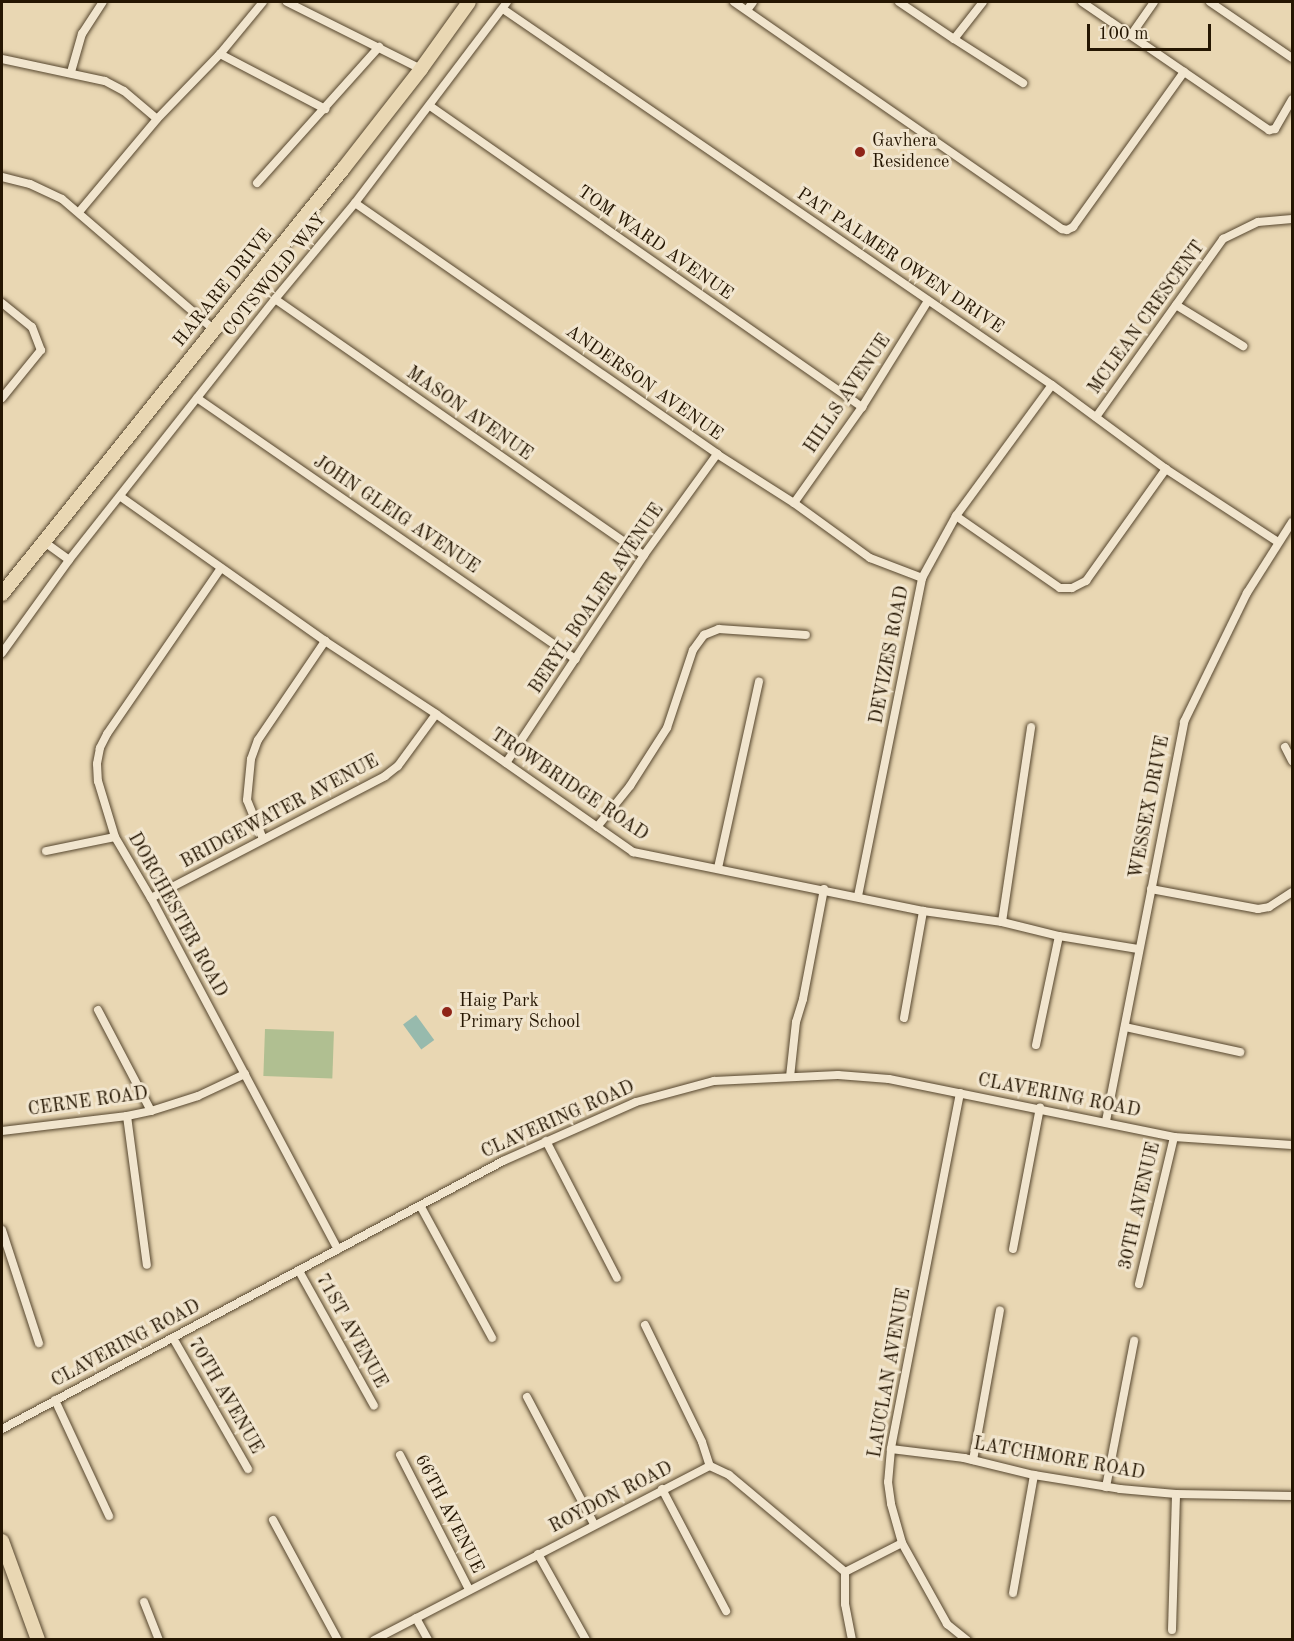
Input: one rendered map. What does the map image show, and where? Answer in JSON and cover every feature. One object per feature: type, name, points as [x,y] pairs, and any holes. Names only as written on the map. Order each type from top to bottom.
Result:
[{"type":"main road","name":"HARARE DRIVE","points":[[2,594],[421,69],[469,2]]},
{"type":"main road","points":[[2,1541],[38,1640]]},
{"type":"street","points":[[71,72],[82,34],[103,2]]},
{"type":"street","points":[[79,212],[157,119],[220,54],[263,2]]},
{"type":"street","points":[[287,2],[421,69]]},
{"type":"street","points":[[734,2],[1062,229],[1067,230],[1073,227],[1184,72]]},
{"type":"street","points":[[747,10],[753,2]]},
{"type":"street","points":[[899,2],[1023,83]]},
{"type":"street","points":[[954,39],[983,2]]},
{"type":"street","points":[[1082,2],[1269,130],[1275,129],[1293,99]]},
{"type":"street","points":[[1131,35],[1154,2]]},
{"type":"street","points":[[1210,2],[1293,58]]},
{"type":"street","name":"COTSWOLD WAY","points":[[2,653],[69,560],[275,299],[355,203],[505,5]]},
{"type":"street","name":"PAT PALMER OWEN DRIVE","points":[[505,5],[928,302],[1052,385],[1166,469],[1278,542]]},
{"type":"street","points":[[257,183],[379,47]]},
{"type":"street","points":[[220,54],[325,109]]},
{"type":"street","points":[[2,58],[71,72],[115,85],[157,119]]},
{"type":"street","name":"TOM WARD AVENUE","points":[[430,106],[862,407]]},
{"type":"street","points":[[2,177],[47,190],[79,212],[213,329]]},
{"type":"street","name":"ANDERSON AVENUE","points":[[355,203],[717,454],[794,503],[870,558],[922,578]]},
{"type":"street","name":"MCLEAN CRESCENT","points":[[1096,417],[1223,240],[1258,222],[1293,219]]},
{"type":"street","name":"MASON AVENUE","points":[[275,299],[644,555]]},
{"type":"street","name":"HILLS AVENUE","points":[[794,503],[862,407],[928,302]]},
{"type":"street","points":[[2,303],[32,327],[41,351],[2,398]]},
{"type":"street","points":[[1176,305],[1243,346]]},
{"type":"street","name":"DEVIZES ROAD","points":[[858,896],[922,578],[956,516],[1052,385]]},
{"type":"street","name":"JOHN GLEIG AVENUE","points":[[197,398],[576,659]]},
{"type":"street","name":"BERYL BOALER AVENUE","points":[[506,763],[644,555],[717,454]]},
{"type":"street","points":[[956,516],[1060,588],[1072,588],[1086,581],[1166,469]]},
{"type":"street","name":"TROWBRIDGE ROAD","points":[[120,497],[325,641],[435,714],[597,827],[641,854],[923,910],[1002,922],[1059,936],[1138,949]]},
{"type":"street","name":"WESSEX DRIVE","points":[[1106,1121],[1177,746],[1184,722],[1231,624],[1278,542],[1293,522]]},
{"type":"street","points":[[43,541],[69,560]]},
{"type":"street","name":"DORCHESTER ROAD","points":[[221,568],[100,748],[97,764],[99,781],[115,837],[151,898],[338,1249]]},
{"type":"street","points":[[597,827],[630,786],[667,728],[693,650],[704,635],[719,629],[806,635]]},
{"type":"street","points":[[263,839],[247,800],[251,759],[258,740],[325,641]]},
{"type":"street","points":[[718,868],[759,681]]},
{"type":"street","name":"BRIDGEWATER AVENUE","points":[[151,898],[385,776],[398,766],[435,714]]},
{"type":"street","points":[[1002,922],[1031,727]]},
{"type":"street","points":[[1285,747],[1293,760]]},
{"type":"street","points":[[45,851],[115,837]]},
{"type":"street","points":[[790,1077],[796,1022],[824,889]]},
{"type":"street","points":[[1151,889],[1258,909],[1269,907],[1293,892]]},
{"type":"street","points":[[904,1018],[923,910]]},
{"type":"street","points":[[1036,1045],[1059,936]]},
{"type":"street","points":[[98,1010],[151,1111]]},
{"type":"street","points":[[1125,1027],[1240,1052]]},
{"type":"street","name":"CERNE ROAD","points":[[2,1131],[151,1111],[198,1096],[245,1074]]},
{"type":"street","name":"CLAVERING ROAD","points":[[2,1429],[338,1249],[546,1141],[606,1113],[659,1094],[714,1081],[838,1075],[889,1079],[1106,1121],[1174,1137],[1293,1145]]},
{"type":"street","name":"LAUCLAN AVENUE","points":[[960,1094],[891,1449],[889,1492],[902,1543],[947,1624],[967,1640]]},
{"type":"street","points":[[1013,1249],[1040,1108]]},
{"type":"street","points":[[127,1116],[147,1265]]},
{"type":"street","name":"30TH AVENUE","points":[[1139,1284],[1174,1137]]},
{"type":"street","points":[[546,1141],[616,1278]]},
{"type":"street","points":[[421,1207],[492,1338]]},
{"type":"street","points":[[2,1230],[39,1342]]},
{"type":"street","name":"71ST AVENUE","points":[[299,1271],[374,1406]]},
{"type":"street","points":[[973,1460],[1000,1310]]},
{"type":"street","points":[[645,1325],[702,1442],[710,1466],[729,1475],[845,1572]]},
{"type":"street","name":"70TH AVENUE","points":[[173,1338],[248,1469]]},
{"type":"street","points":[[1106,1487],[1134,1341]]},
{"type":"street","points":[[528,1397],[594,1524]]},
{"type":"street","points":[[55,1400],[109,1516]]},
{"type":"street","name":"LATCHMORE ROAD","points":[[891,1449],[973,1460],[1034,1475],[1106,1487],[1176,1494],[1293,1497]]},
{"type":"street","name":"66TH AVENUE","points":[[400,1455],[469,1589]]},
{"type":"street","name":"ROYDON ROAD","points":[[374,1640],[594,1524],[710,1466]]},
{"type":"street","points":[[1013,1593],[1034,1475]]},
{"type":"street","points":[[662,1490],[726,1611]]},
{"type":"street","points":[[1172,1630],[1176,1494]]},
{"type":"street","points":[[273,1520],[338,1640]]},
{"type":"street","points":[[845,1572],[902,1543]]},
{"type":"street","points":[[538,1554],[586,1640]]},
{"type":"street","points":[[845,1572],[845,1604],[852,1640]]},
{"type":"street","points":[[144,1602],[159,1640]]},
{"type":"street","points":[[416,1618],[428,1640]]},
{"type":"green space","points":[[265,1029],[334,1031],[332,1078],[263,1076]]},
{"type":"shaded area","points":[[416,1015],[434,1040],[421,1049],[403,1024]]},
{"type":"place","name":"Gavhera Residence","points":[[860,152]]},
{"type":"place","name":"Haig Park Primary School","points":[[447,1012]]}]
